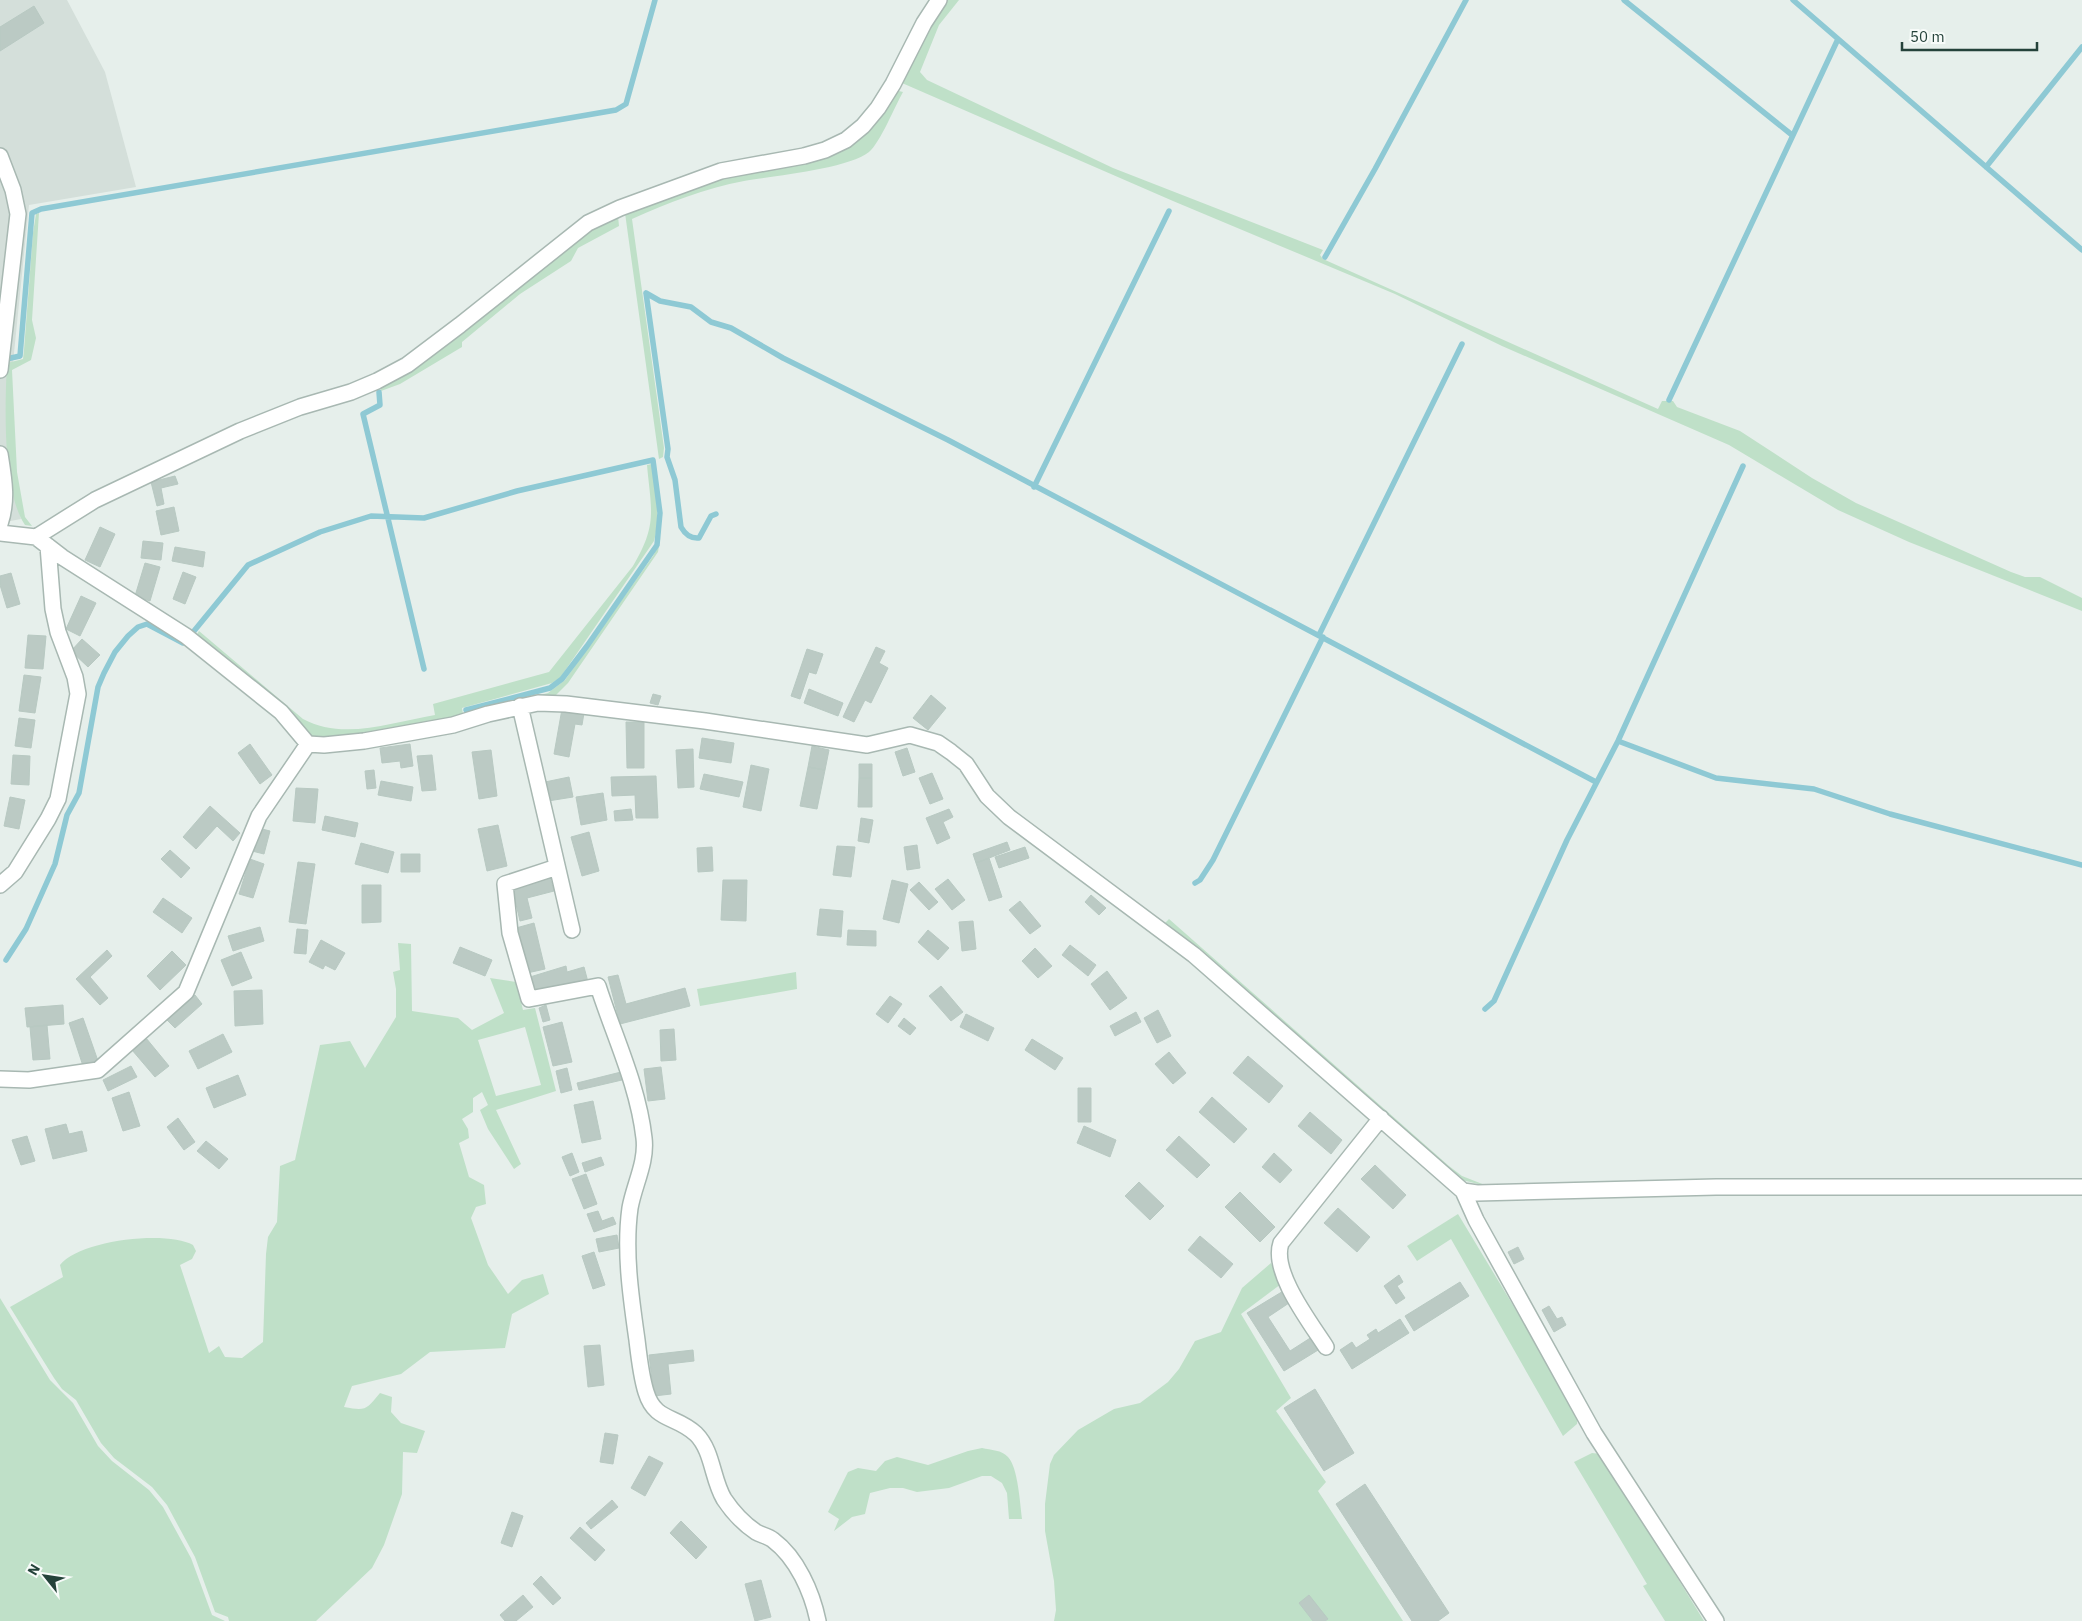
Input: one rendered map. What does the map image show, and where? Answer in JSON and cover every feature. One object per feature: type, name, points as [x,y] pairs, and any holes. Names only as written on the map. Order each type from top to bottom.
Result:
[{"type":"street","points":[[42,542],[95,500],[139,478],[240,431],[300,407],[352,392],[399,369],[460,325],[588,223],[620,208],[720,171],[804,156],[825,150],[846,140],[878,108],[893,84],[924,23],[939,0]]},
{"type":"street","points":[[0,156],[13,190],[18,214],[0,370]]},
{"type":"street","points":[[0,454],[6,484],[4,511],[0,524]]},
{"type":"street","points":[[0,534],[42,542],[186,636],[282,712],[308,744],[324,745],[364,741],[453,726],[520,706],[538,703],[566,704],[867,745],[910,735],[938,743],[966,764],[987,796],[1009,817],[1084,871],[1194,955],[1464,1192],[1476,1220],[1594,1433],[1716,1621]]},
{"type":"street","points":[[0,885],[15,872],[48,819],[58,799],[78,694],[75,677],[53,609],[42,542]]},
{"type":"street","points":[[520,706],[572,930]]},
{"type":"street","points":[[0,1079],[29,1080],[98,1070],[186,992],[259,816],[308,744]]},
{"type":"street","points":[[557,867],[505,884],[510,933],[529,999],[598,986],[613,1033],[628,1067],[644,1138],[644,1152],[630,1208],[629,1262],[631,1300],[646,1394],[655,1412],[695,1434],[706,1448],[724,1499],[744,1523],[757,1532],[773,1539],[790,1558],[804,1581],[818,1621]]},
{"type":"street","points":[[1326,1347],[1293,1294],[1278,1252],[1281,1243],[1381,1118]]},
{"type":"street","points":[[1464,1192],[1726,1187],[2082,1187]]},
{"type":"shaded area","points":[[0,0],[67,0],[105,72],[136,187],[29,205],[13,363],[7,363],[11,481],[21,519],[0,523]]},
{"type":"green space","points":[[947,0],[959,0],[939,25],[920,72],[927,80],[1113,168],[1323,250],[1320,255],[1323,259],[1658,409],[1662,401],[1673,401],[1677,407],[1740,431],[1812,478],[1856,503],[2011,572],[2025,577],[2040,577],[2082,598],[2082,611],[1909,542],[1838,510],[1729,445],[1502,346],[1395,294],[1173,201],[902,83],[918,46]]},
{"type":"green space","points":[[899,91],[903,92],[878,141],[869,152],[859,158],[828,167],[744,181],[715,188],[673,202],[632,219],[664,448],[663,457],[659,459],[625,213],[721,175],[816,158]]},
{"type":"green space","points":[[39,213],[32,320],[36,338],[31,360],[12,370],[17,472],[25,517],[32,526],[25,525],[12,491],[7,447],[6,401],[7,363],[23,359],[33,233],[36,214]]},
{"type":"green space","points":[[618,216],[619,226],[578,248],[571,261],[520,294],[462,342],[462,347],[400,384],[381,391],[380,386],[584,233]]},
{"type":"green space","points":[[652,464],[657,512],[654,541],[560,678],[552,683],[462,708],[463,714],[548,693],[565,680],[653,556],[659,545],[662,529],[658,552],[568,683],[552,699],[422,728],[314,740],[196,636],[199,631],[303,719],[335,729],[368,728],[435,715],[433,704],[549,672],[633,566],[641,551],[651,517],[647,465]]},
{"type":"green space","points":[[1169,919],[1449,1166],[1462,1176],[1490,1187],[1458,1179],[1164,924]]},
{"type":"green space","points":[[398,943],[411,944],[412,1011],[458,1018],[472,1030],[504,1013],[490,978],[516,982],[523,1010],[535,1008],[556,1091],[496,1110],[521,1164],[514,1169],[488,1129],[480,1110],[488,1105],[482,1092],[473,1098],[473,1112],[462,1119],[468,1129],[469,1138],[459,1143],[469,1177],[484,1185],[486,1204],[476,1207],[471,1218],[488,1265],[508,1294],[522,1280],[543,1274],[549,1294],[512,1314],[505,1348],[430,1352],[401,1374],[352,1386],[344,1407],[365,1408],[380,1393],[392,1397],[391,1412],[401,1423],[425,1431],[417,1453],[403,1452],[402,1494],[384,1545],[372,1568],[316,1621],[229,1621],[228,1617],[215,1612],[195,1557],[167,1505],[152,1487],[114,1458],[101,1443],[76,1400],[62,1389],[54,1378],[10,1307],[63,1277],[60,1265],[70,1256],[85,1249],[124,1240],[164,1238],[193,1245],[196,1251],[192,1259],[180,1265],[209,1353],[219,1346],[225,1357],[242,1358],[263,1342],[266,1254],[268,1237],[277,1222],[280,1166],[295,1160],[320,1045],[350,1041],[365,1068],[396,1017],[396,989],[393,972],[400,970]],"holes":[[[525,1027],[541,1085],[496,1096],[478,1040]]]},
{"type":"green space","points":[[796,972],[797,989],[700,1006],[697,989]]},
{"type":"green space","points":[[1458,1214],[1578,1413],[1577,1424],[1563,1436],[1451,1239],[1417,1261],[1407,1246]]},
{"type":"green space","points":[[1271,1263],[1281,1284],[1241,1314],[1291,1398],[1276,1411],[1326,1482],[1318,1491],[1403,1621],[1054,1621],[1056,1610],[1054,1581],[1045,1531],[1045,1504],[1050,1464],[1054,1455],[1078,1430],[1114,1409],[1140,1403],[1168,1382],[1179,1369],[1195,1341],[1221,1332],[1242,1288]]},
{"type":"green space","points":[[0,1298],[50,1380],[73,1403],[98,1446],[112,1461],[149,1490],[163,1507],[191,1558],[212,1615],[225,1621],[0,1621]]},
{"type":"green space","points":[[982,1448],[1003,1453],[1011,1462],[1018,1486],[1022,1519],[1009,1519],[1007,1493],[1002,1483],[991,1476],[982,1476],[949,1488],[917,1492],[903,1488],[890,1488],[870,1493],[865,1514],[852,1517],[834,1531],[839,1519],[828,1512],[848,1472],[858,1468],[876,1471],[885,1461],[897,1457],[928,1465]]},
{"type":"green space","points":[[1592,1453],[1601,1454],[1704,1621],[1665,1621],[1643,1586],[1647,1584],[1574,1462]]},
{"type":"building","points":[[34,6],[44,23],[0,51],[0,27]]},
{"type":"building","points":[[175,476],[178,484],[161,488],[164,504],[157,506],[151,482]]},
{"type":"building","points":[[174,507],[179,531],[161,535],[156,511]]},
{"type":"building","points":[[100,527],[115,534],[100,567],[85,560]]},
{"type":"building","points":[[143,541],[163,543],[161,560],[141,558]]},
{"type":"building","points":[[175,547],[205,552],[203,567],[172,561]]},
{"type":"building","points":[[145,563],[160,567],[150,601],[135,596]]},
{"type":"building","points":[[183,572],[196,577],[185,604],[173,599]]},
{"type":"building","points":[[11,573],[20,604],[7,608],[0,585],[0,576]]},
{"type":"building","points":[[81,596],[96,603],[80,636],[66,629]]},
{"type":"building","points":[[28,635],[46,636],[43,669],[25,668]]},
{"type":"building","points":[[82,639],[100,655],[88,667],[71,651]]},
{"type":"building","points":[[876,647],[885,651],[879,663],[888,668],[871,703],[865,700],[854,722],[843,717]]},
{"type":"building","points":[[807,649],[823,654],[816,674],[809,672],[800,699],[791,696]]},
{"type":"building","points":[[24,675],[41,677],[35,713],[19,711]]},
{"type":"building","points":[[809,689],[843,703],[838,716],[804,703]]},
{"type":"building","points":[[653,694],[661,696],[658,705],[650,703]]},
{"type":"building","points":[[931,695],[946,708],[928,730],[913,718]]},
{"type":"building","points":[[562,709],[584,713],[582,725],[575,724],[569,757],[554,754]]},
{"type":"building","points":[[19,718],[35,720],[31,748],[15,746]]},
{"type":"building","points":[[626,722],[644,722],[644,768],[627,768]]},
{"type":"building","points":[[702,738],[734,743],[731,763],[699,758]]},
{"type":"building","points":[[250,744],[272,775],[260,784],[238,753]]},
{"type":"building","points":[[410,744],[413,766],[401,768],[400,761],[382,763],[380,748]]},
{"type":"building","points":[[812,746],[829,750],[825,770],[808,767]]},
{"type":"building","points":[[907,748],[915,772],[903,776],[895,752]]},
{"type":"building","points":[[693,749],[694,787],[678,788],[676,750]]},
{"type":"building","points":[[491,750],[497,796],[479,799],[472,752]]},
{"type":"building","points":[[13,755],[30,756],[29,785],[11,784]]},
{"type":"building","points":[[432,755],[436,790],[422,791],[417,756]]},
{"type":"building","points":[[859,764],[872,764],[872,778],[859,778]]},
{"type":"building","points":[[751,765],[769,769],[761,811],[743,807]]},
{"type":"building","points":[[808,767],[825,770],[817,809],[800,806]]},
{"type":"building","points":[[374,770],[376,788],[367,789],[365,771]]},
{"type":"building","points":[[932,773],[943,799],[930,804],[919,778]]},
{"type":"building","points":[[704,774],[743,782],[739,797],[700,789]]},
{"type":"building","points":[[656,776],[658,818],[636,818],[635,795],[612,796],[611,777]]},
{"type":"building","points":[[569,777],[573,797],[548,801],[545,782]]},
{"type":"building","points":[[859,778],[872,778],[872,807],[858,807]]},
{"type":"building","points":[[381,781],[413,787],[411,801],[378,795]]},
{"type":"building","points":[[296,788],[318,789],[315,823],[293,821]]},
{"type":"building","points":[[603,793],[607,820],[581,825],[576,797]]},
{"type":"building","points":[[10,797],[25,800],[19,829],[4,826]]},
{"type":"building","points":[[210,806],[240,833],[233,841],[217,826],[196,849],[183,837]]},
{"type":"building","points":[[631,809],[633,820],[615,821],[614,811]]},
{"type":"building","points":[[949,809],[953,817],[943,822],[950,838],[937,844],[926,818]]},
{"type":"building","points":[[325,816],[358,823],[355,837],[322,830]]},
{"type":"building","points":[[861,818],[873,820],[869,843],[858,841]]},
{"type":"building","points":[[498,825],[507,866],[487,871],[478,829]]},
{"type":"building","points":[[258,828],[270,831],[264,854],[252,851]]},
{"type":"building","points":[[589,832],[599,871],[582,876],[571,837]]},
{"type":"building","points":[[1007,842],[1010,850],[976,863],[973,854]]},
{"type":"building","points":[[361,843],[394,852],[388,873],[355,864]]},
{"type":"building","points":[[917,845],[920,868],[907,870],[904,847]]},
{"type":"building","points":[[837,846],[855,847],[851,877],[833,875]]},
{"type":"building","points":[[712,847],[713,871],[698,872],[697,848]]},
{"type":"building","points":[[1025,847],[1029,858],[999,868],[995,857]]},
{"type":"building","points":[[170,850],[190,868],[181,878],[161,859]]},
{"type":"building","points":[[401,854],[420,854],[420,872],[401,872]]},
{"type":"building","points":[[989,858],[1002,897],[989,901],[976,863]]},
{"type":"building","points":[[250,859],[264,864],[253,898],[239,894]]},
{"type":"building","points":[[298,862],[315,864],[306,924],[289,922]]},
{"type":"building","points":[[550,877],[554,891],[527,898],[532,918],[520,921],[512,887]]},
{"type":"building","points":[[948,879],[965,900],[952,910],[935,889]]},
{"type":"building","points":[[723,880],[747,880],[746,921],[721,920]]},
{"type":"building","points":[[892,880],[908,884],[899,923],[883,919]]},
{"type":"building","points":[[919,882],[938,902],[929,910],[910,890]]},
{"type":"building","points":[[362,885],[381,885],[381,922],[362,923]]},
{"type":"building","points":[[1091,895],[1106,908],[1099,915],[1085,902]]},
{"type":"building","points":[[163,898],[192,918],[182,933],[153,912]]},
{"type":"building","points":[[1020,901],[1041,926],[1030,934],[1009,910]]},
{"type":"building","points":[[820,909],[843,911],[841,937],[817,935]]},
{"type":"building","points":[[973,921],[976,949],[962,951],[959,922]]},
{"type":"building","points":[[534,923],[545,969],[527,973],[516,928]]},
{"type":"building","points":[[260,927],[264,941],[233,951],[228,936]]},
{"type":"building","points":[[297,929],[308,930],[306,954],[294,953]]},
{"type":"building","points":[[848,930],[876,931],[876,946],[847,945]]},
{"type":"building","points":[[928,930],[949,948],[938,960],[918,942]]},
{"type":"building","points":[[321,940],[345,953],[335,970],[325,965],[323,969],[309,962]]},
{"type":"building","points":[[1070,945],[1096,965],[1088,976],[1062,955]]},
{"type":"building","points":[[460,947],[492,960],[485,976],[453,963]]},
{"type":"building","points":[[1035,948],[1052,966],[1038,978],[1022,961]]},
{"type":"building","points":[[107,950],[112,956],[90,977],[108,998],[100,1005],[76,979]]},
{"type":"building","points":[[172,951],[186,965],[160,990],[147,976]]},
{"type":"building","points":[[241,952],[252,978],[232,986],[221,960]]},
{"type":"building","points":[[566,966],[567,972],[584,967],[588,982],[568,989],[566,984],[535,993],[530,977]]},
{"type":"building","points":[[1107,971],[1127,998],[1110,1010],[1091,984]]},
{"type":"building","points":[[618,975],[626,1004],[685,988],[690,1006],[620,1024],[608,977]]},
{"type":"building","points":[[941,986],[963,1012],[951,1021],[929,996]]},
{"type":"building","points":[[262,990],[263,1024],[235,1026],[234,991]]},
{"type":"building","points":[[195,995],[202,1004],[175,1028],[167,1020]]},
{"type":"building","points":[[890,996],[902,1004],[888,1023],[876,1014]]},
{"type":"building","points":[[63,1005],[64,1024],[27,1027],[25,1008]]},
{"type":"building","points":[[546,1005],[550,1020],[543,1022],[539,1008]]},
{"type":"building","points":[[1158,1010],[1171,1036],[1157,1043],[1144,1018]]},
{"type":"building","points":[[1136,1012],[1141,1022],[1115,1036],[1110,1026]]},
{"type":"building","points":[[966,1014],[994,1028],[988,1041],[960,1027]]},
{"type":"building","points":[[83,1018],[98,1061],[83,1066],[69,1023]]},
{"type":"building","points":[[904,1018],[916,1028],[910,1035],[898,1026]]},
{"type":"building","points":[[562,1022],[572,1062],[553,1066],[543,1027]]},
{"type":"building","points":[[47,1025],[50,1059],[33,1060],[30,1027]]},
{"type":"building","points":[[674,1029],[676,1060],[661,1061],[660,1030]]},
{"type":"building","points":[[223,1034],[232,1052],[198,1069],[189,1051]]},
{"type":"building","points":[[146,1038],[169,1066],[155,1077],[132,1050]]},
{"type":"building","points":[[1032,1039],[1063,1058],[1055,1070],[1025,1050]]},
{"type":"building","points":[[1169,1052],[1186,1073],[1173,1084],[1155,1064]]},
{"type":"building","points":[[1248,1056],[1283,1086],[1269,1103],[1233,1073]]},
{"type":"building","points":[[131,1066],[137,1077],[108,1091],[103,1080]]},
{"type":"building","points":[[661,1067],[665,1099],[648,1101],[644,1069]]},
{"type":"building","points":[[567,1068],[572,1090],[561,1093],[556,1071]]},
{"type":"building","points":[[621,1072],[622,1080],[579,1090],[577,1083]]},
{"type":"building","points":[[238,1075],[246,1095],[214,1108],[206,1088]]},
{"type":"building","points":[[1078,1088],[1091,1088],[1091,1122],[1078,1122]]},
{"type":"building","points":[[129,1092],[140,1126],[123,1131],[112,1098]]},
{"type":"building","points":[[1212,1097],[1247,1129],[1234,1143],[1199,1112]]},
{"type":"building","points":[[593,1101],[601,1139],[582,1143],[574,1105]]},
{"type":"building","points":[[1310,1112],[1342,1140],[1331,1154],[1298,1126]]},
{"type":"building","points":[[178,1118],[195,1142],[184,1150],[167,1127]]},
{"type":"building","points":[[66,1124],[69,1134],[82,1131],[87,1151],[53,1159],[45,1129]]},
{"type":"building","points":[[1084,1126],[1116,1140],[1110,1157],[1077,1143]]},
{"type":"building","points":[[27,1136],[35,1161],[21,1165],[12,1140]]},
{"type":"building","points":[[1179,1136],[1210,1165],[1197,1178],[1166,1150]]},
{"type":"building","points":[[206,1141],[228,1159],[219,1169],[197,1151]]},
{"type":"building","points":[[572,1153],[579,1172],[570,1176],[562,1157]]},
{"type":"building","points":[[1274,1153],[1292,1170],[1280,1183],[1262,1167]]},
{"type":"building","points":[[601,1157],[604,1165],[585,1172],[582,1163]]},
{"type":"building","points":[[1375,1165],[1406,1195],[1393,1209],[1361,1179]]},
{"type":"building","points":[[586,1174],[597,1204],[584,1209],[572,1179]]},
{"type":"building","points":[[1139,1182],[1164,1206],[1150,1220],[1125,1196]]},
{"type":"building","points":[[1240,1192],[1275,1227],[1260,1242],[1225,1207]]},
{"type":"building","points":[[1338,1208],[1370,1237],[1357,1252],[1324,1223]]},
{"type":"building","points":[[598,1211],[602,1221],[613,1217],[616,1224],[594,1232],[587,1214]]},
{"type":"building","points":[[617,1235],[619,1248],[599,1252],[596,1239]]},
{"type":"building","points":[[1200,1236],[1233,1264],[1221,1278],[1188,1250]]},
{"type":"building","points":[[1518,1247],[1524,1259],[1514,1264],[1508,1252]]},
{"type":"building","points":[[594,1252],[605,1285],[593,1289],[582,1256]]},
{"type":"building","points":[[1399,1275],[1403,1282],[1397,1286],[1405,1298],[1396,1304],[1384,1286]]},
{"type":"building","points":[[1460,1282],[1469,1296],[1414,1331],[1405,1316]]},
{"type":"building","points":[[1285,1290],[1292,1301],[1268,1317],[1290,1351],[1315,1335],[1323,1347],[1284,1371],[1247,1313]]},
{"type":"building","points":[[1549,1306],[1557,1319],[1562,1317],[1566,1325],[1554,1332],[1542,1310]]},
{"type":"building","points":[[1400,1319],[1409,1333],[1352,1369],[1340,1350],[1352,1342],[1356,1348],[1370,1339],[1367,1335],[1376,1329],[1378,1333]]},
{"type":"building","points":[[600,1345],[604,1385],[588,1387],[584,1346]]},
{"type":"building","points":[[693,1350],[694,1361],[668,1364],[671,1394],[654,1396],[649,1355]]},
{"type":"building","points":[[1315,1389],[1354,1453],[1324,1471],[1284,1408]]},
{"type":"building","points":[[605,1433],[618,1435],[613,1464],[600,1462]]},
{"type":"building","points":[[649,1456],[663,1463],[645,1496],[631,1488]]},
{"type":"building","points":[[1365,1484],[1449,1613],[1438,1621],[1412,1621],[1336,1504]]},
{"type":"building","points":[[612,1500],[618,1507],[591,1529],[586,1523]]},
{"type":"building","points":[[512,1512],[523,1516],[512,1547],[501,1543]]},
{"type":"building","points":[[681,1521],[707,1547],[696,1559],[670,1533]]},
{"type":"building","points":[[580,1527],[605,1550],[595,1561],[570,1538]]},
{"type":"building","points":[[541,1576],[561,1598],[553,1605],[533,1584]]},
{"type":"building","points":[[761,1580],[771,1617],[755,1621],[745,1584]]},
{"type":"building","points":[[523,1595],[533,1607],[516,1621],[505,1621],[500,1615]]},
{"type":"building","points":[[1309,1595],[1328,1619],[1325,1621],[1313,1621],[1299,1603]]},
{"type":"waterway","points":[[2,360],[20,356],[32,213],[41,209],[616,110],[626,104],[655,0]]},
{"type":"waterway","points":[[1325,257],[1375,169],[1466,0]]},
{"type":"waterway","points":[[1624,0],[1792,135]]},
{"type":"waterway","points":[[1793,0],[2082,250]]},
{"type":"waterway","points":[[1669,400],[1838,39]]},
{"type":"waterway","points":[[1986,167],[2082,47]]},
{"type":"waterway","points":[[1034,487],[1169,211]]},
{"type":"waterway","points":[[646,293],[660,301],[691,307],[711,322],[731,328],[783,358],[948,440],[1596,782]]},
{"type":"waterway","points":[[646,293],[668,449],[667,457],[675,480],[681,527],[688,536],[699,538],[711,516],[716,514]]},
{"type":"waterway","points":[[1319,635],[1462,344]]},
{"type":"waterway","points":[[379,392],[380,405],[363,414],[424,669]]},
{"type":"waterway","points":[[194,631],[248,565],[320,532],[371,516],[424,518],[517,491],[653,460],[660,513],[657,545],[587,646],[562,679],[550,688],[466,710]]},
{"type":"waterway","points":[[1485,1009],[1494,1001],[1567,840],[1618,741],[1743,466]]},
{"type":"waterway","points":[[6,960],[26,929],[55,864],[67,815],[79,793],[98,687],[115,652],[138,627],[147,624],[183,643],[185,640]]},
{"type":"waterway","points":[[1195,883],[1200,880],[1213,860],[1323,637]]},
{"type":"waterway","points":[[1618,741],[1716,778],[1814,789],[1890,814],[2082,865]]}]
